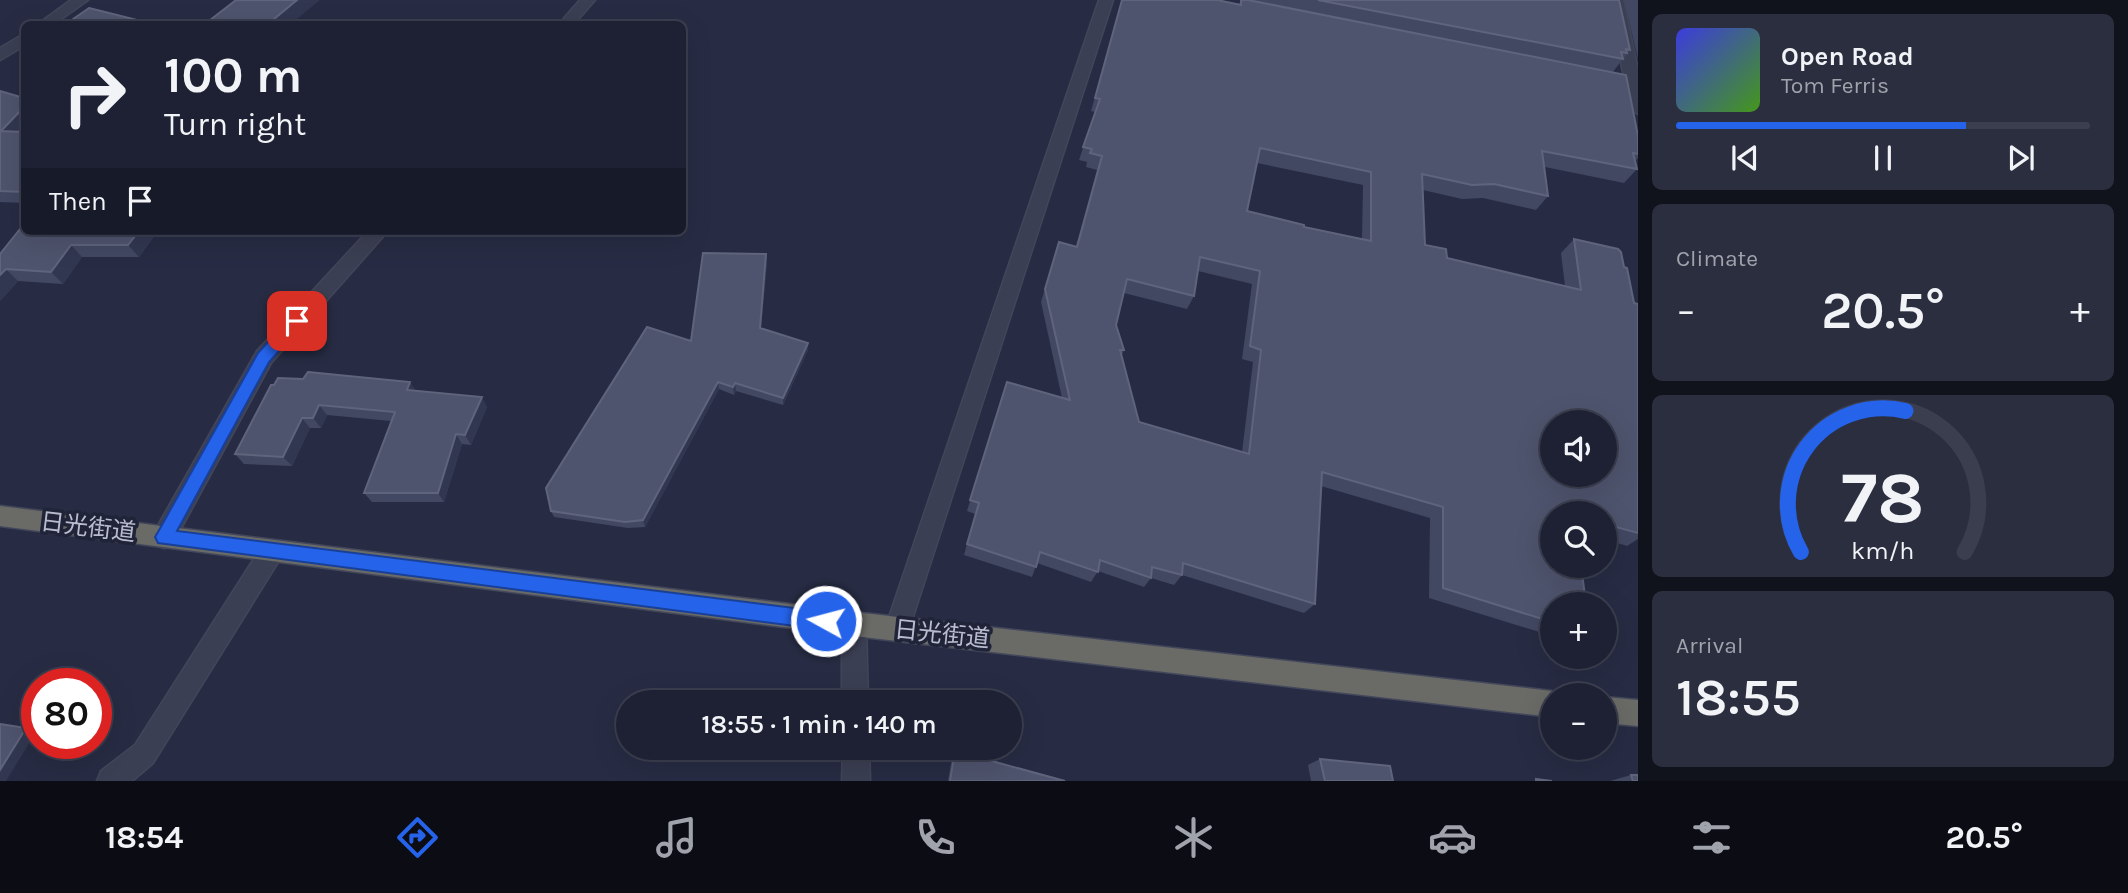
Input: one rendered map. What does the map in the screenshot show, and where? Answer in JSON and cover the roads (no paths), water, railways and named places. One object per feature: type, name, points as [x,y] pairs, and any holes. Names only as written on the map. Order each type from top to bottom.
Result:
[{"type":"highway","name":"日光街道","points":[[0,516],[854,624],[1540,703]]},
{"type":"highway","points":[[1617,711],[1638,713]]},
{"type":"street","points":[[50,21],[81,0]]},
{"type":"street","points":[[569,21],[588,0]]},
{"type":"street","points":[[897,629],[1106,0]]},
{"type":"street","points":[[1616,0],[1638,109]]},
{"type":"street","points":[[0,55],[21,40]]},
{"type":"street","points":[[1591,76],[1635,85]]},
{"type":"street","points":[[164,537],[264,357],[375,235]]},
{"type":"street","points":[[111,781],[144,754],[272,551]]},
{"type":"street","points":[[854,624],[855,690]]},
{"type":"street","points":[[856,760],[856,781]]}]
